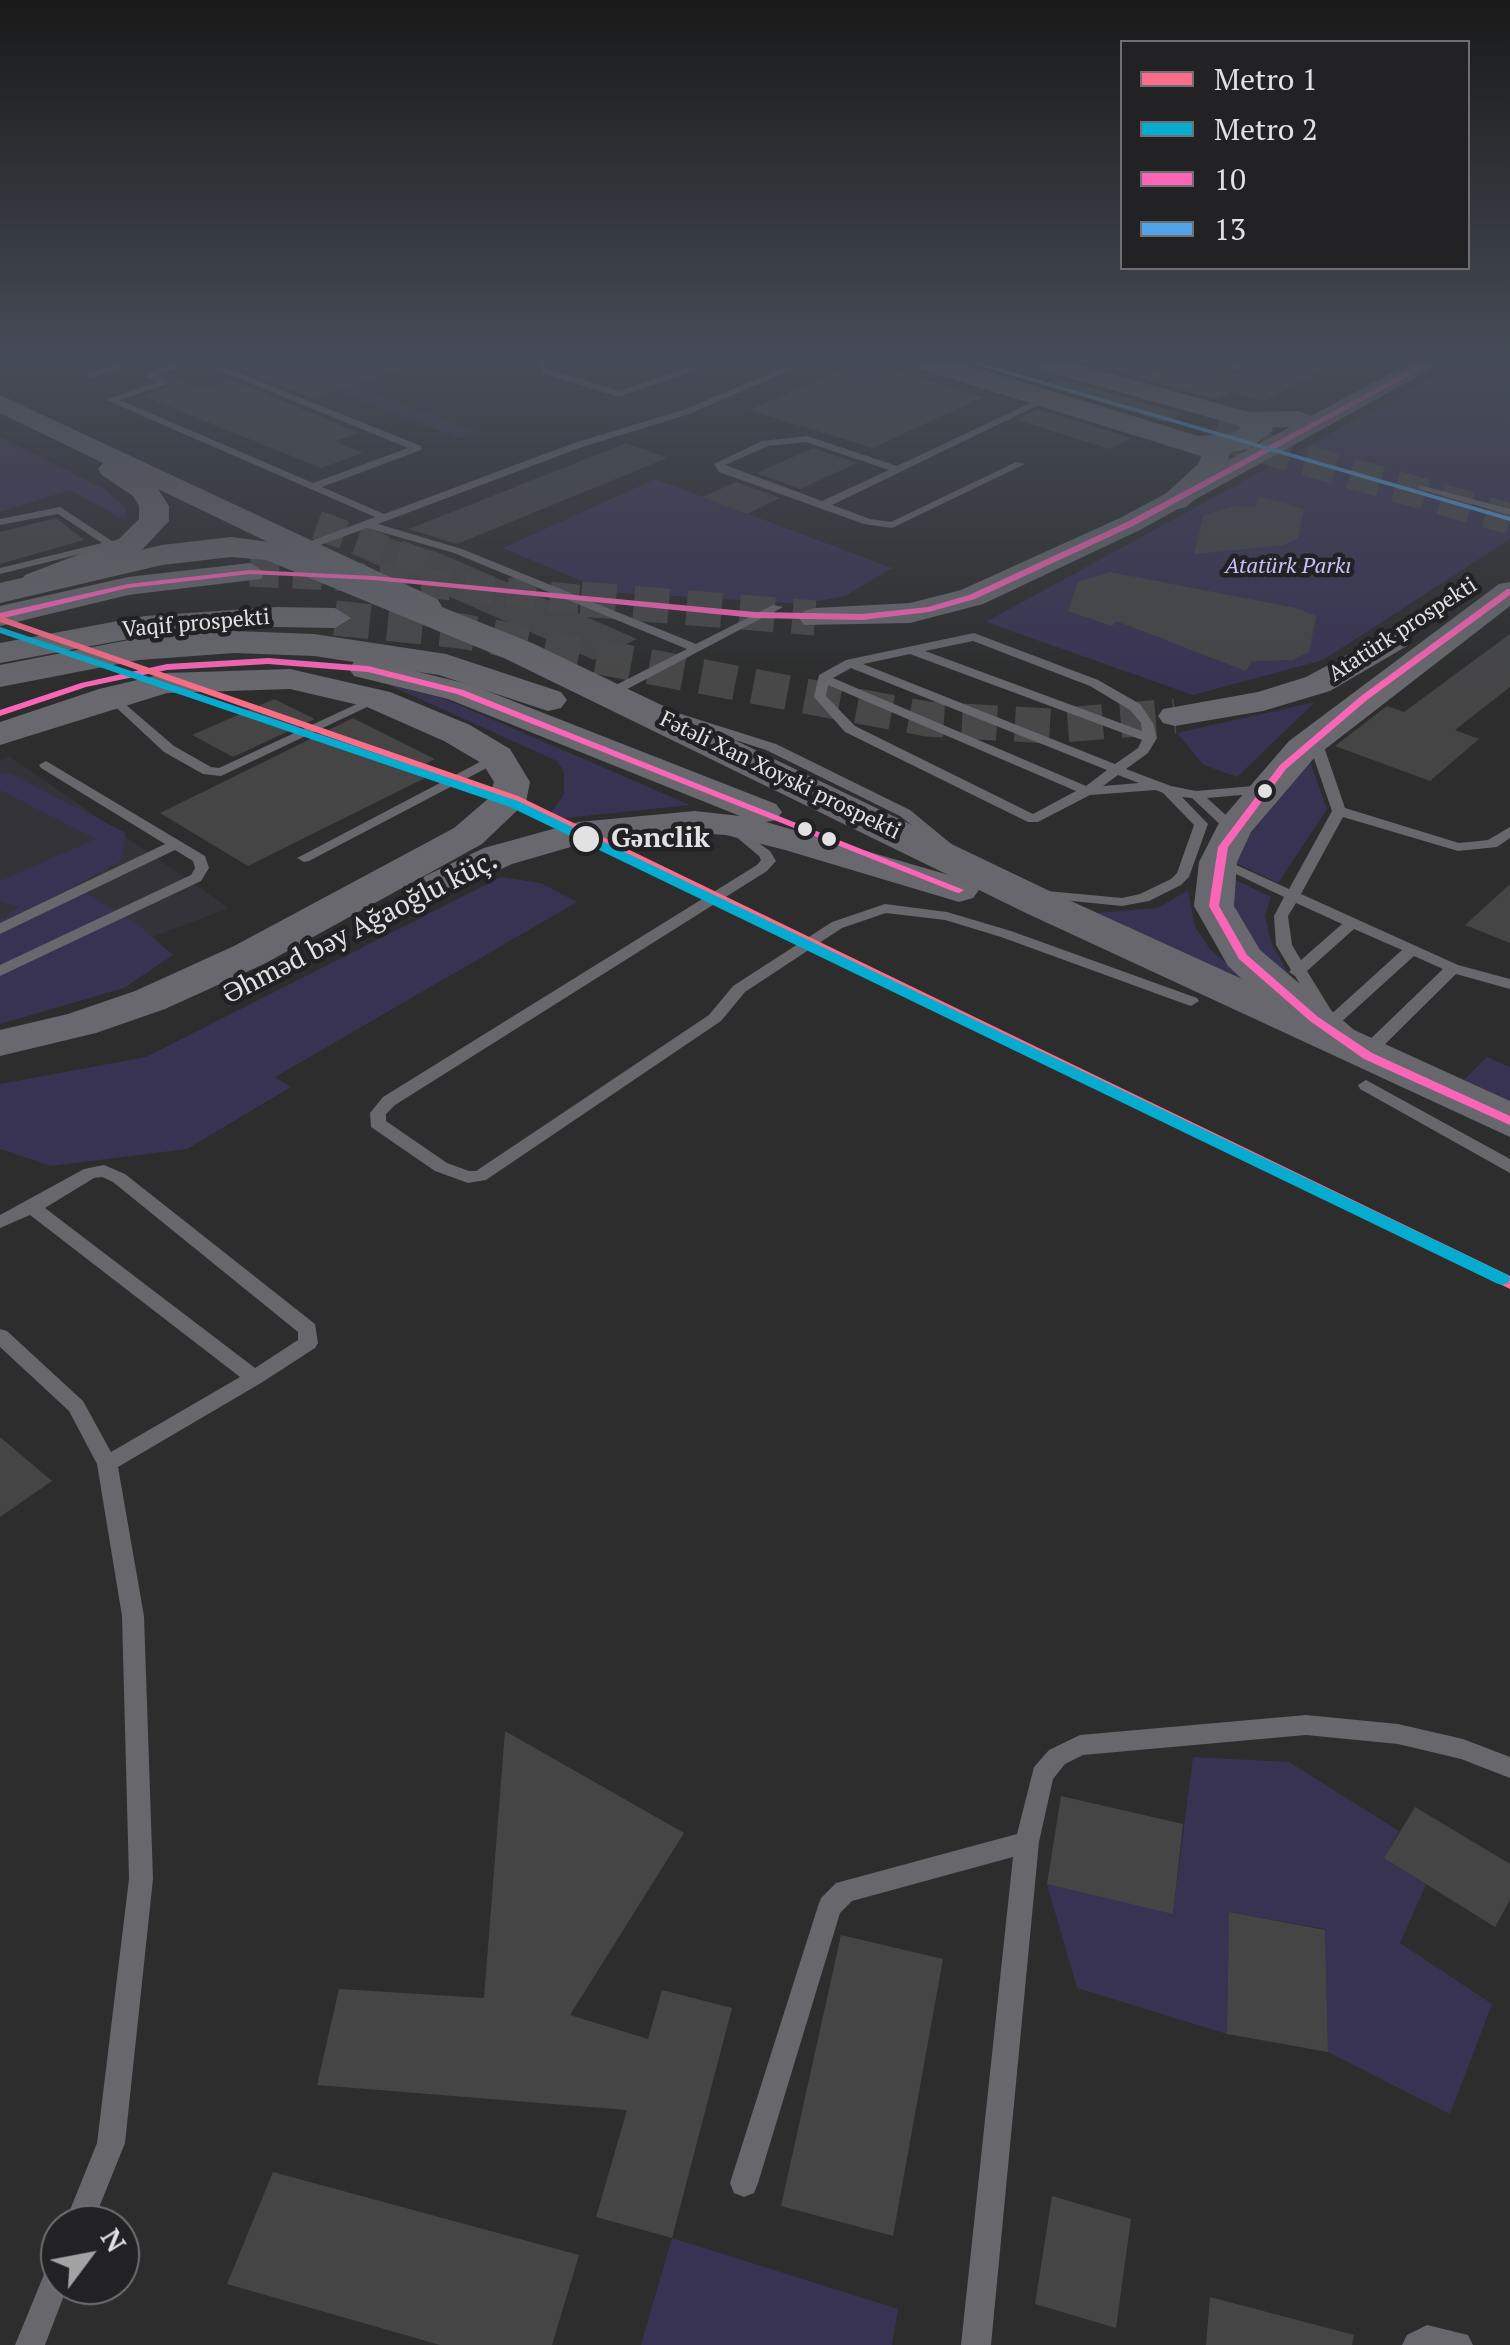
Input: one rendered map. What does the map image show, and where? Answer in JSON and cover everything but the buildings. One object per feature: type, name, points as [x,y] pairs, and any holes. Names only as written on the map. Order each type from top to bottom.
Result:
[{"type":"main road","points":[[6,592],[112,554],[139,538],[154,521],[154,506],[144,490],[120,472]]},
{"type":"main road","points":[[162,472],[311,536]]},
{"type":"main road","points":[[180,472],[311,536],[520,651]]},
{"type":"main road","points":[[1175,500],[1205,472]]},
{"type":"main road","points":[[820,630],[914,632],[969,617],[1019,594],[1130,524],[1226,472]]},
{"type":"main road","name":"Fətəli Xan Xoyski prospekti","points":[[6,592],[162,554],[255,548],[294,558],[520,651],[619,698],[1191,1001],[1510,1122]]},
{"type":"main road","name":"Vaqif prospekti","points":[[6,592],[128,586],[250,572]]},
{"type":"main road","name":"Atatürk prospekti","points":[[1162,727],[1336,677],[1508,585]]},
{"type":"main road","name":"Atatürk prospekti","points":[[1226,846],[1264,790],[1314,738],[1508,585]]},
{"type":"main road","name":"Vaqif prospekti","points":[[0,633],[164,600],[289,594]]},
{"type":"main road","name":"Vaqif prospekti","points":[[0,653],[145,626],[276,617],[325,632]]},
{"type":"main road","name":"Fətəli Xan Xoyski prospekti","points":[[325,632],[446,665],[548,700],[973,884],[1367,1070],[1510,1152]]},
{"type":"main road","name":"Vaqif prospekti","points":[[0,676],[139,649],[325,632]]},
{"type":"main road","points":[[0,713],[84,684],[167,667],[268,661],[368,670],[460,692],[973,884]]},
{"type":"main road","points":[[0,734],[110,696],[167,683],[263,678],[325,683],[378,699],[458,733],[497,757]]},
{"type":"main road","name":"Əhməd bəy Ağaoğlu küç.","points":[[0,1043],[81,1024],[150,1000],[358,898],[468,836],[506,802],[512,782],[497,757]]},
{"type":"main road","name":"Əhməd bəy Ağaoğlu küç.","points":[[0,1069],[88,1048],[226,997],[498,856],[612,827],[726,824],[973,884]]},
{"type":"main road","points":[[1226,846],[1214,906],[1243,957],[1367,1070]]},
{"type":"lane","points":[[278,472],[384,518]]},
{"type":"lane","points":[[311,487],[351,472]]},
{"type":"lane","points":[[311,536],[367,524],[505,472]]},
{"type":"lane","points":[[730,472],[868,522],[892,525],[1002,472]]},
{"type":"lane","points":[[823,505],[888,472]]},
{"type":"lane","points":[[1423,487],[1510,512]]},
{"type":"lane","points":[[0,522],[60,510],[108,542]]},
{"type":"lane","points":[[367,524],[458,551],[696,648]]},
{"type":"lane","points":[[6,592],[108,542],[139,538]]},
{"type":"lane","points":[[619,698],[696,648],[777,607]]},
{"type":"lane","points":[[823,678],[850,663],[962,638],[983,640],[1094,683],[1135,708],[1147,724],[1162,727]]},
{"type":"lane","points":[[912,650],[1162,727]]},
{"type":"lane","points":[[850,663],[1121,768],[1162,788],[1201,824],[1184,874],[1165,890],[1122,902],[973,884]]},
{"type":"lane","points":[[823,678],[820,696],[850,730],[1023,817],[1043,817],[1121,768],[1162,727]]},
{"type":"lane","points":[[823,678],[1087,790],[1162,788],[1196,795],[1264,790]]},
{"type":"lane","points":[[110,696],[169,749],[208,771],[222,772],[378,699]]},
{"type":"lane","points":[[1314,738],[1339,811],[1288,896],[1281,916],[1284,945],[1298,972],[1367,1070],[1510,1167]]},
{"type":"lane","points":[[304,858],[497,757]]},
{"type":"lane","points":[[0,971],[196,878],[202,868],[200,859],[46,764]]},
{"type":"lane","points":[[1196,795],[1226,846],[1288,896],[1410,951],[1510,984]]},
{"type":"lane","points":[[1339,811],[1458,846],[1492,844],[1510,831]]},
{"type":"lane","points":[[726,824],[758,845],[769,860],[762,868],[389,1102],[378,1113],[376,1123],[441,1167],[480,1176],[716,1018],[739,989],[837,925],[885,908],[976,925],[1191,1001]]},
{"type":"lane","points":[[0,929],[176,844]]},
{"type":"lane","points":[[1298,972],[1351,924]]},
{"type":"lane","points":[[1333,1021],[1410,951]]},
{"type":"lane","points":[[1367,1070],[1453,968]]},
{"type":"lane","points":[[0,1222],[90,1172],[104,1171],[119,1178],[308,1328],[308,1343],[107,1464]]},
{"type":"lane","points":[[32,1206],[254,1378]]},
{"type":"lane","points":[[0,1336],[76,1406],[107,1464],[133,1616],[141,1879],[111,2143],[86,2205]]},
{"type":"lane","points":[[976,2345],[1027,1842],[1042,1774],[1056,1757],[1080,1745],[1306,1725],[1398,1734],[1463,1749],[1510,1768]]},
{"type":"lane","points":[[744,2183],[830,1906],[845,1890],[1027,1842]]},
{"type":"lane","points":[[30,2345],[46,2305]]},
{"type":"lane","points":[[1417,2345],[1427,2340],[1458,2345]]},
{"type":"shaded area","points":[[9,756],[229,908],[0,995],[0,760]]},
{"type":"green space","points":[[0,472],[71,472],[104,489],[126,507],[126,521],[70,490],[0,512]]},
{"type":"green space","name":"Atatürk Parkı","points":[[1259,472],[1510,472],[1510,539],[1323,660],[1193,695],[986,622]]},
{"type":"green space","points":[[655,479],[892,568],[845,596],[803,604],[608,592],[503,548]]},
{"type":"green space","points":[[387,684],[445,699],[690,805],[546,820],[564,794],[564,772],[557,761]]},
{"type":"green space","points":[[1315,702],[1237,777],[1204,765],[1177,733]]},
{"type":"green space","points":[[1307,753],[1327,809],[1278,883],[1232,861]]},
{"type":"green space","points":[[0,773],[9,773],[126,833],[120,862],[74,886],[136,923],[173,955],[124,988],[0,1024],[0,920],[19,907],[0,901],[0,881],[96,839],[0,790]]},
{"type":"green space","points":[[501,877],[541,883],[577,902],[275,1077],[291,1087],[187,1149],[51,1166],[0,1149],[0,1084],[146,1057]]},
{"type":"green space","points":[[1230,877],[1271,897],[1265,916],[1271,942],[1297,990],[1253,946],[1237,919]]},
{"type":"green space","points":[[1188,890],[1195,927],[1210,949],[1252,985],[1094,913],[1158,908]]},
{"type":"green space","points":[[1487,1057],[1510,1067],[1510,1101],[1464,1080]]},
{"type":"green space","points":[[1193,1757],[1289,1762],[1399,1831],[1384,1858],[1426,1884],[1400,1943],[1492,2004],[1450,2114],[1328,2052],[1325,1929],[1229,1912],[1227,2034],[1077,1988],[1047,1884],[1173,1913]]},
{"type":"green space","points":[[672,2238],[898,2309],[892,2345],[641,2345]]},
{"type":"tunnel","points":[[1348,472],[1510,519]]},
{"type":"tunnel","points":[[317,525],[427,565]]},
{"type":"tunnel","points":[[250,572],[374,578],[605,602]]},
{"type":"tunnel","points":[[581,599],[815,618]]},
{"type":"tunnel","points":[[335,618],[461,631],[927,719],[1050,726],[1175,716]]},
{"type":"metro line","name":"1","points":[[0,619],[514,798],[1510,1283]]},
{"type":"metro line","name":"2","points":[[0,630],[514,804],[1502,1279]]},
{"type":"transit line","name":"10","points":[[0,616],[128,586],[250,572],[374,578],[755,615],[862,617],[929,609],[972,597],[1130,524],[1226,472]]},
{"type":"transit line","name":"13","points":[[1349,472],[1510,519]]},
{"type":"transit line","name":"10","points":[[1510,591],[1364,698],[1283,767],[1223,847],[1214,906],[1243,957],[1314,1019],[1368,1056],[1510,1121]]},
{"type":"transit line","name":"10","points":[[0,713],[84,685],[167,667],[268,661],[368,669],[460,692],[959,890]]},
{"type":"place","name":"Gənclik","points":[[586,839]]}]
